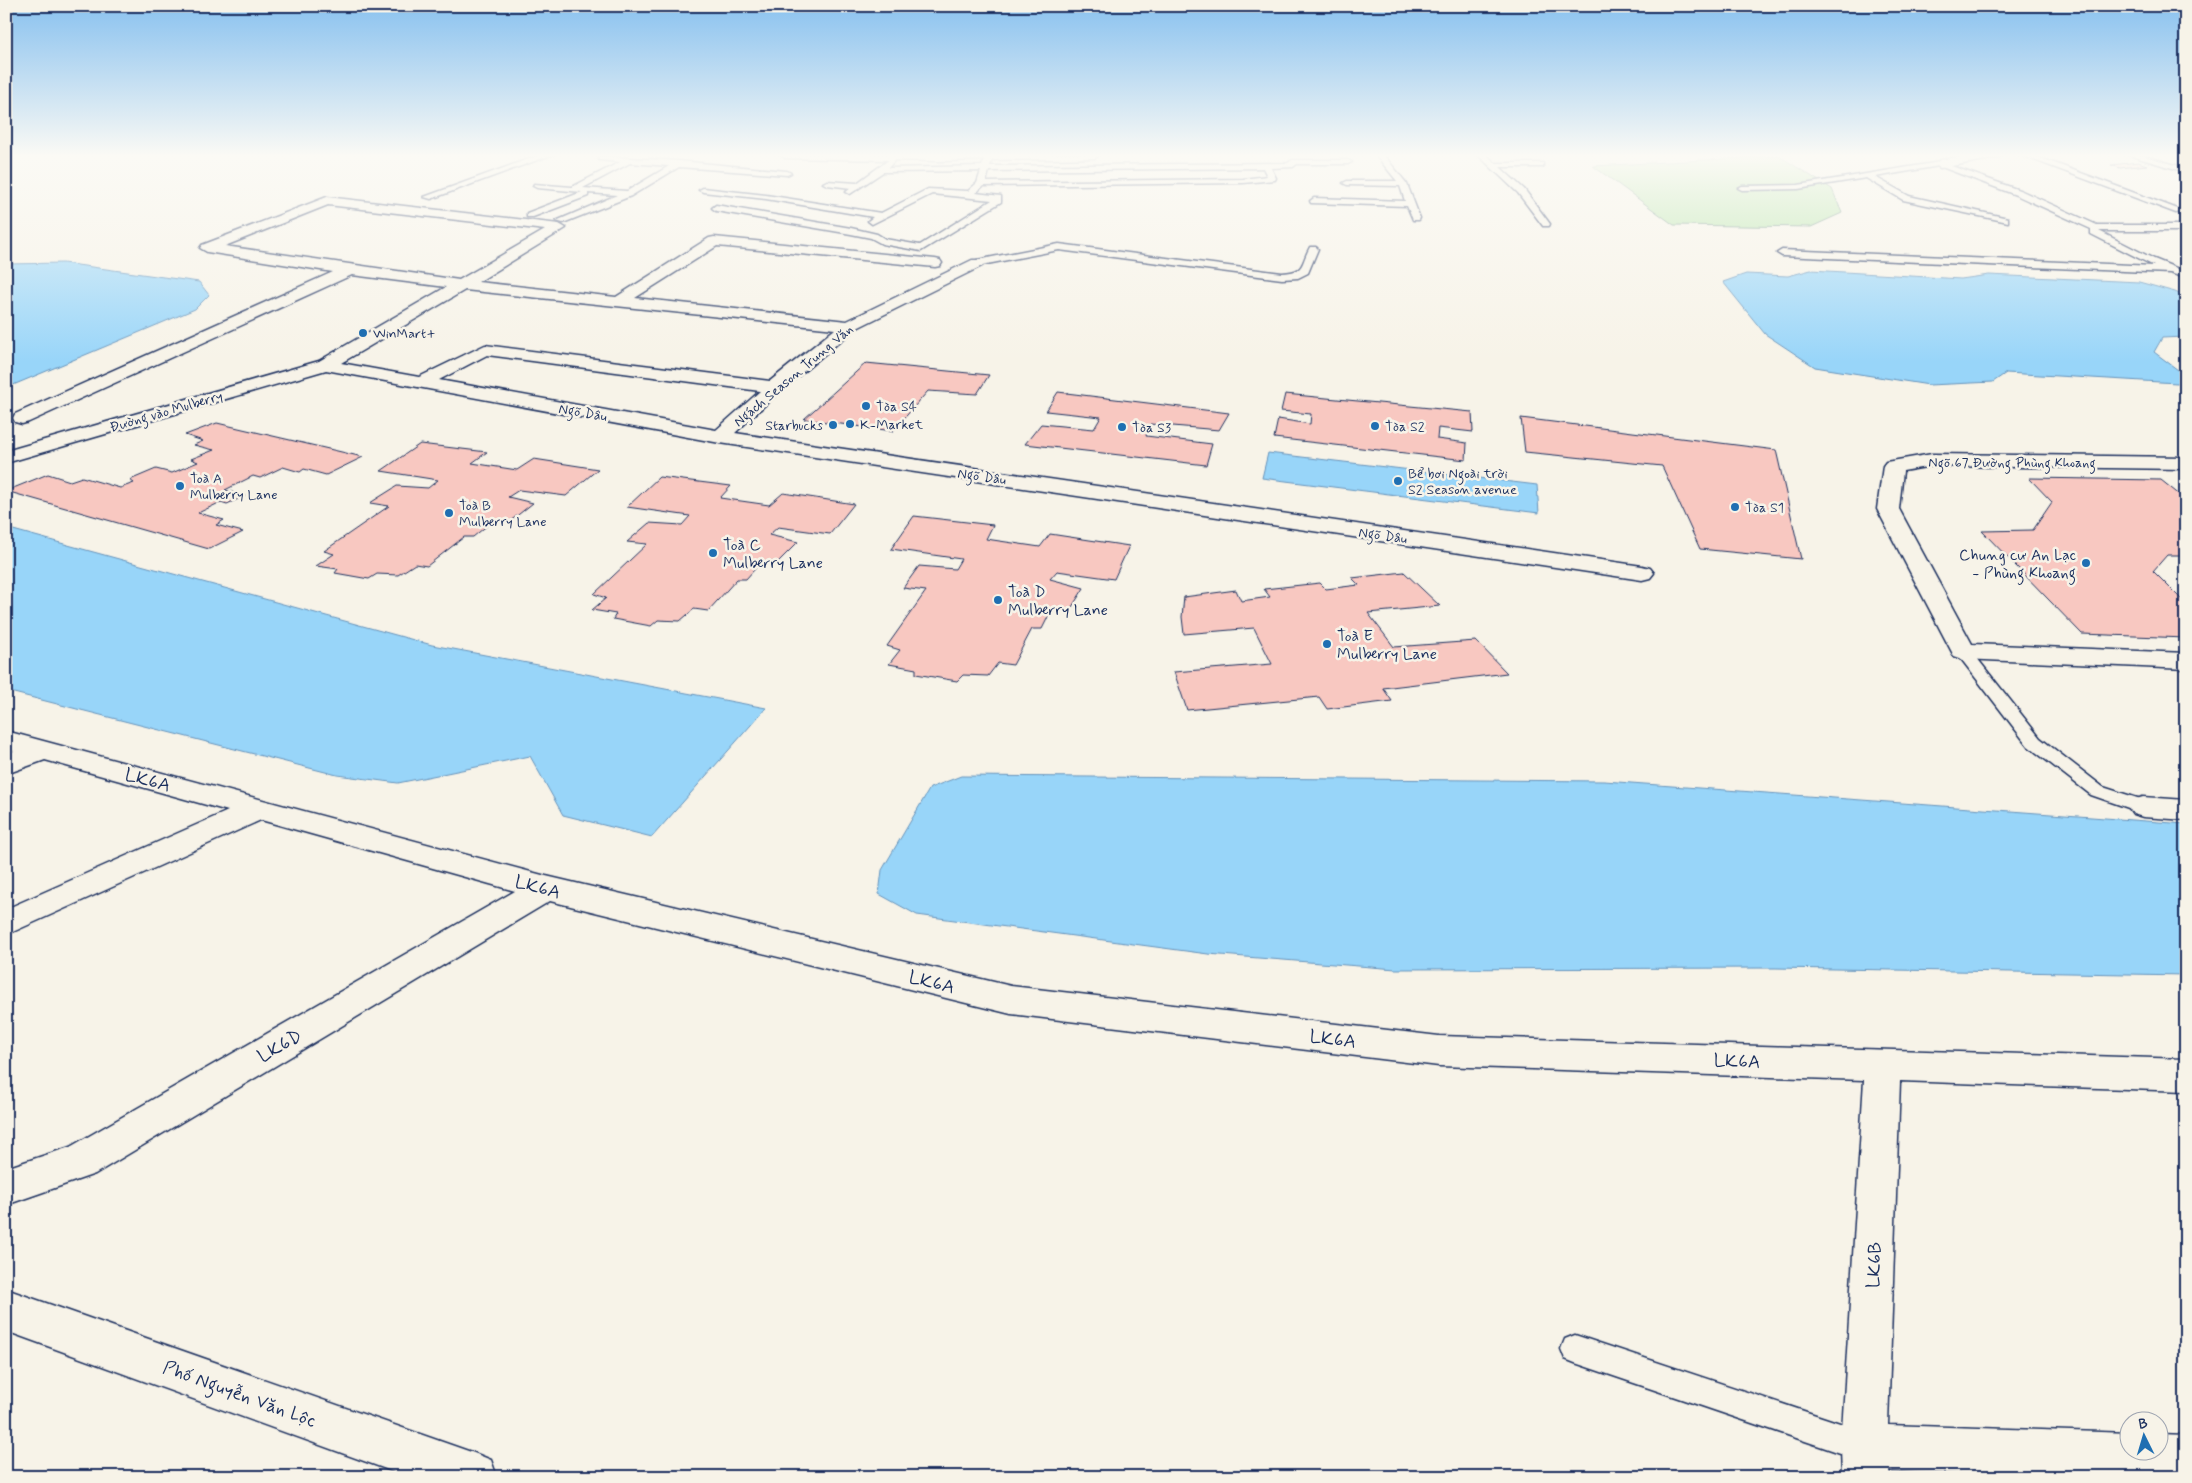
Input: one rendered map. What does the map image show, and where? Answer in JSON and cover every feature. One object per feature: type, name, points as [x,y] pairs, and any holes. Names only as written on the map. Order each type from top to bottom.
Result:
[{"type":"street","points":[[270,223],[207,248],[463,285],[849,326]]},
{"type":"street","points":[[325,365],[559,228],[518,223]]},
{"type":"street","points":[[620,301],[714,241],[940,258],[921,248]]},
{"type":"street","points":[[960,258],[977,263]]},
{"type":"street","name":"Ngách Season Trung Văn","points":[[720,437],[774,387],[849,326],[977,263]]},
{"type":"street","points":[[22,418],[350,270]]},
{"type":"street","points":[[420,383],[484,350],[774,387]]},
{"type":"street","name":"Ngõ Dâu","points":[[325,365],[720,437],[1642,573]]},
{"type":"street","name":"Đường vào Mulberry","points":[[6,457],[325,365]]},
{"type":"street","name":"Ngõ 67 Đường Phùng Khoang","points":[[1963,651],[1888,509],[1893,466],[1932,460],[2176,464]]},
{"type":"street","points":[[2176,464],[2186,480]]},
{"type":"street","points":[[1963,651],[2186,661]]},
{"type":"street","name":"LK6A","points":[[6,740],[546,888],[1011,1000],[1439,1051],[1884,1064]]},
{"type":"street","points":[[6,765],[44,750]]},
{"type":"street","points":[[2143,807],[2186,810]]},
{"type":"street","points":[[6,923],[260,809]]},
{"type":"street","name":"LK6D","points":[[6,1187],[81,1161],[546,888]]},
{"type":"street","points":[[1884,1064],[2186,1075]]},
{"type":"street","name":"LK6B","points":[[1865,1462],[1884,1064]]},
{"type":"street","name":"Phố Nguyễn Văn Lộc","points":[[6,1310],[474,1477]]},
{"type":"street","points":[[1865,1462],[2186,1458]]},
{"type":"lane","points":[[805,223],[851,231],[874,236],[882,241],[921,248],[960,223]]},
{"type":"lane","points":[[851,231],[867,223]]},
{"type":"lane","points":[[2085,223],[2096,228],[2186,228]]},
{"type":"lane","points":[[2096,228],[2094,232],[2170,270],[2186,275]]},
{"type":"lane","points":[[977,263],[1059,247],[1282,276],[1298,275],[1305,271],[1313,249]]},
{"type":"lane","points":[[1782,253],[2170,270]]},
{"type":"lane","points":[[1963,651],[2034,742],[2097,791],[2143,807]]},
{"type":"lane","points":[[1575,1349],[1865,1462]]},
{"type":"green space","points":[[1672,223],[1819,223],[1811,227],[1674,225]]},
{"type":"water","points":[[63,263],[199,282],[209,295],[195,309],[6,388],[6,264]]},
{"type":"water","points":[[1811,270],[1961,279],[1989,275],[2139,282],[2175,292],[2186,297],[2186,337],[2162,338],[2154,352],[2186,376],[2186,382],[2006,373],[1993,382],[1929,385],[1815,367],[1765,334],[1723,282],[1746,274],[1788,276]]},
{"type":"water","name":"Bể bơi Ngoài trời S2 Season avenue","points":[[1268,453],[1537,485],[1539,513],[1262,478]]},
{"type":"water","points":[[6,528],[432,645],[766,708],[652,837],[563,815],[530,756],[398,783],[337,775],[6,691]]},
{"type":"water","points":[[961,776],[1604,781],[2186,824],[2186,975],[1776,968],[1396,969],[1208,954],[917,915],[879,894],[882,870],[930,788]]},
{"type":"building","name":"Tòa S4","points":[[866,363],[989,375],[977,394],[928,391],[893,431],[804,419]]},
{"type":"building","name":"Tòa S3","points":[[1058,392],[1229,413],[1219,430],[1150,424],[1146,436],[1212,444],[1206,465],[1025,444],[1041,424],[1094,429],[1101,417],[1046,411]]},
{"type":"building","name":"Tòa S2","points":[[1285,394],[1472,412],[1473,432],[1438,428],[1437,439],[1467,443],[1466,460],[1274,438],[1278,419],[1310,424],[1311,414],[1281,411]]},
{"type":"building","name":"Tòa S1","points":[[1521,418],[1776,450],[1801,559],[1700,549],[1662,466],[1525,452]]},
{"type":"building","name":"Toà A Mulberry Lane","points":[[217,423],[363,457],[326,475],[304,469],[300,472],[283,467],[260,478],[253,476],[225,490],[245,496],[227,504],[221,502],[198,513],[224,520],[216,525],[243,532],[209,549],[6,491],[48,474],[70,481],[82,477],[120,488],[134,483],[130,480],[156,469],[172,473],[198,462],[191,459],[214,450],[194,445],[203,441],[185,435]]},
{"type":"building","name":"Toà B Mulberry Lane","points":[[420,444],[487,452],[472,463],[517,470],[534,459],[598,469],[566,496],[519,490],[508,497],[533,503],[509,522],[494,520],[473,537],[464,537],[427,566],[415,564],[398,575],[377,574],[369,579],[335,573],[338,569],[316,566],[334,554],[324,551],[389,506],[370,503],[397,486],[428,488],[438,480],[381,471]]},
{"type":"building","name":"Toà C Mulberry Lane","points":[[659,477],[731,486],[720,498],[769,505],[783,493],[854,504],[830,534],[778,527],[769,535],[798,542],[778,562],[762,561],[746,579],[737,579],[708,611],[694,609],[680,621],[658,620],[651,626],[613,619],[616,614],[592,610],[606,598],[594,594],[647,544],[627,542],[649,523],[682,525],[690,516],[627,507]]},
{"type":"building","name":"Chung cư An Lạc - Phùng Khoang","points":[[2029,478],[2161,480],[2186,500],[2186,555],[2167,555],[2153,571],[2186,604],[2186,638],[2082,634],[1982,531],[2033,530],[2052,502]]},
{"type":"building","name":"Toà D Mulberry Lane","points":[[914,516],[993,525],[986,539],[1040,547],[1050,534],[1129,546],[1114,579],[1057,571],[1050,579],[1084,588],[1070,610],[1052,609],[1042,629],[1032,629],[1013,665],[998,663],[988,676],[963,675],[957,681],[916,674],[916,669],[889,664],[900,650],[887,646],[926,591],[903,588],[919,566],[955,569],[961,559],[891,549]]},
{"type":"building","name":"Toà E Mulberry Lane","points":[[1404,572],[1440,606],[1368,613],[1394,647],[1476,641],[1507,673],[1383,688],[1392,701],[1327,709],[1319,697],[1187,710],[1174,672],[1272,664],[1254,628],[1184,634],[1182,617],[1184,597],[1236,590],[1241,601],[1270,597],[1264,589],[1320,583],[1326,589],[1359,585],[1352,578]]},
{"type":"place","name":"WinMart+","points":[[363,333]]},
{"type":"place","name":"Tòa S4","points":[[866,406]]},
{"type":"place","name":"K-Market","points":[[850,424]]},
{"type":"place","name":"Starbucks","points":[[833,425]]},
{"type":"place","name":"Tòa S2","points":[[1375,426]]},
{"type":"place","name":"Tòa S3","points":[[1122,427]]},
{"type":"place","name":"Bể bơi Ngoài trời S2 Season avenue","points":[[1398,481]]},
{"type":"place","name":"Toà A Mulberry Lane","points":[[180,486]]},
{"type":"place","name":"Tòa S1","points":[[1735,507]]},
{"type":"place","name":"Toà B Mulberry Lane","points":[[449,513]]},
{"type":"place","name":"Toà C Mulberry Lane","points":[[713,553]]},
{"type":"place","name":"Chung cư An Lạc - Phùng Khoang","points":[[2086,563]]},
{"type":"place","name":"Toà D Mulberry Lane","points":[[998,600]]},
{"type":"place","name":"Toà E Mulberry Lane","points":[[1327,644]]}]
